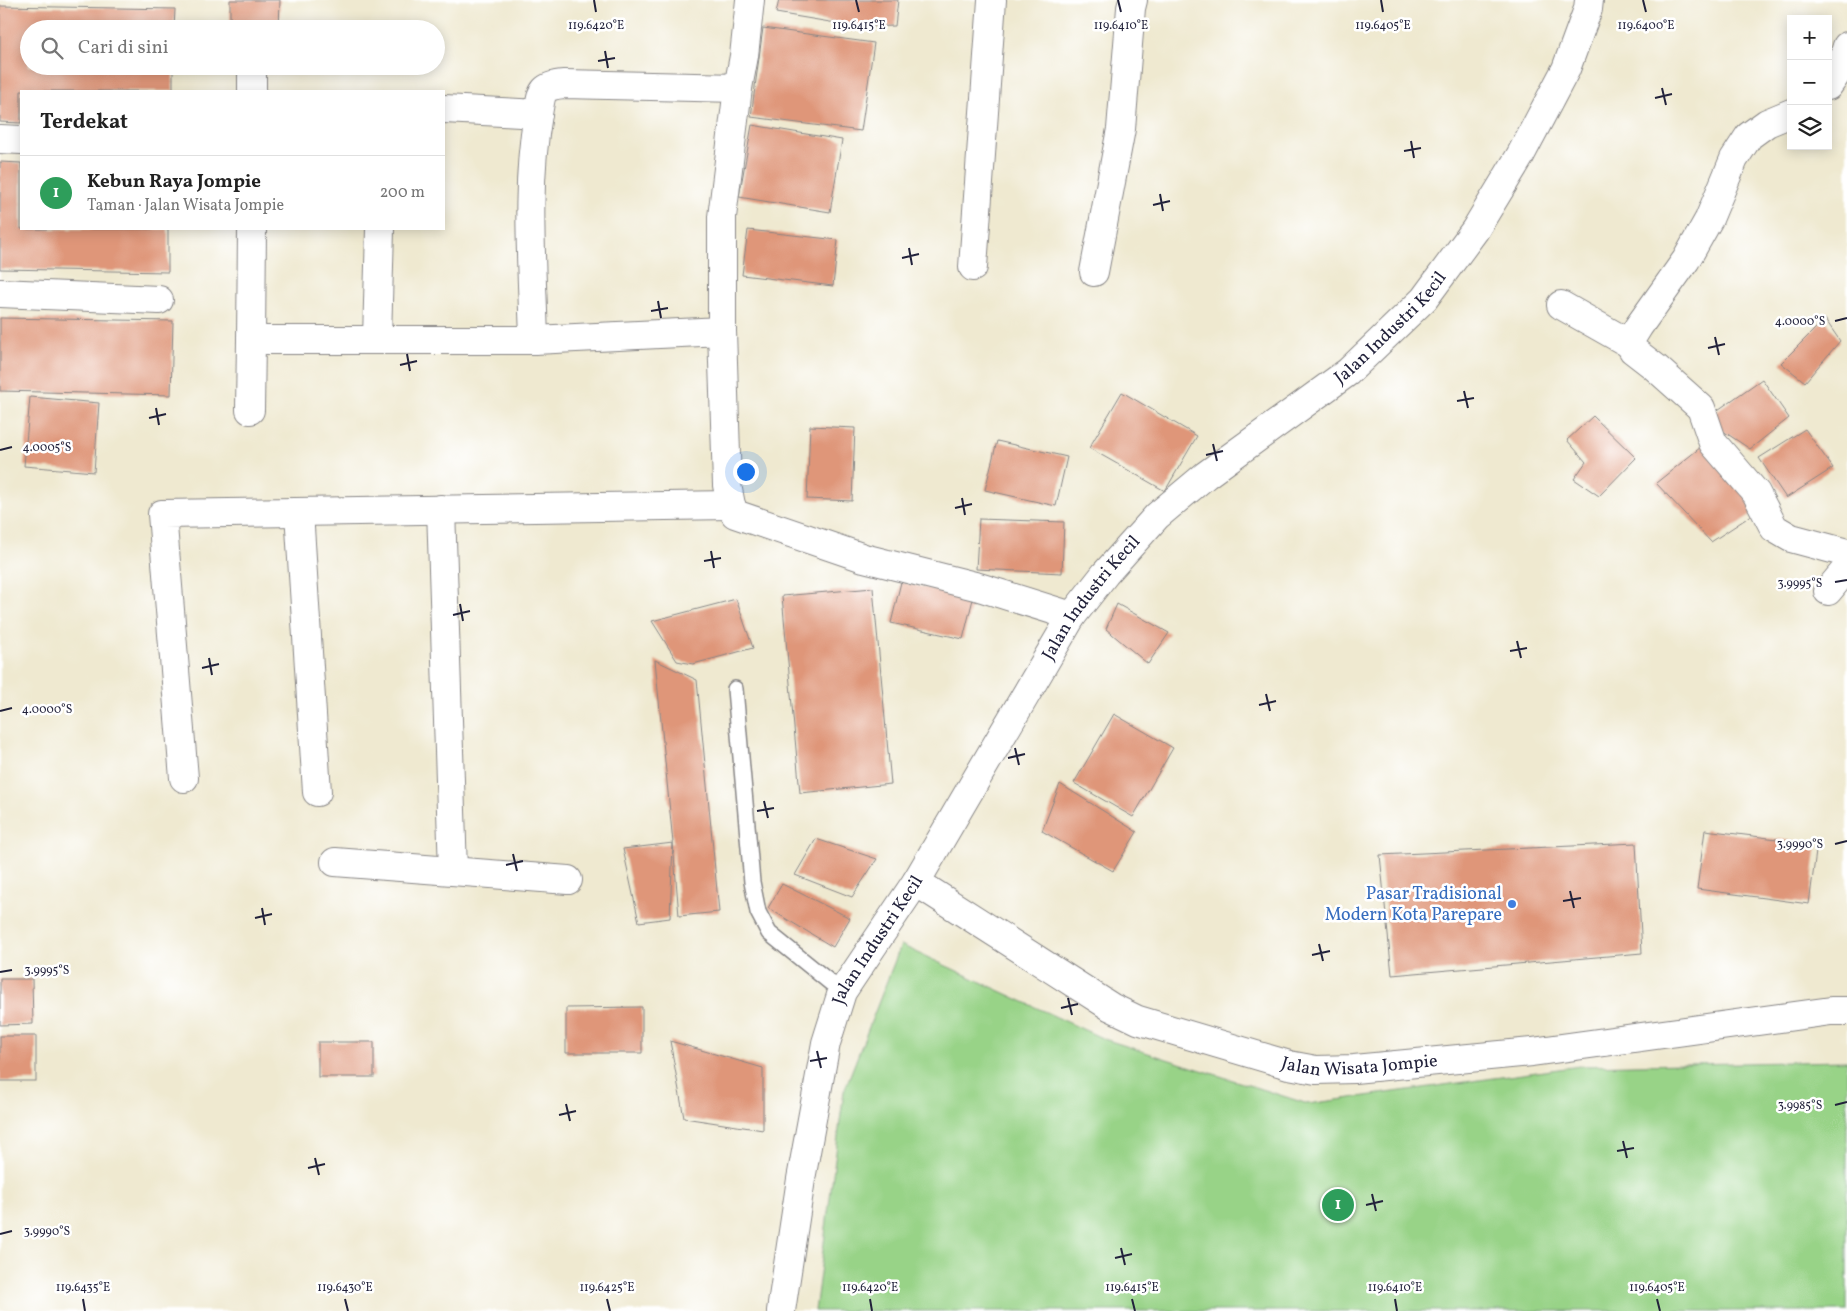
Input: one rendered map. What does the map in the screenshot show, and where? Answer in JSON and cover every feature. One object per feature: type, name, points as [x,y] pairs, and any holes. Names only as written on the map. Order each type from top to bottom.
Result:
[{"type":"street","points":[[750,0],[722,217],[722,331],[727,485],[731,505],[736,514],[864,558],[979,588],[1072,616]]},
{"type":"street","points":[[973,268],[992,0]]},
{"type":"street","points":[[1094,272],[1121,129],[1133,0]]},
{"type":"street","name":"Jalan Industri Kecil","points":[[781,1311],[801,1179],[824,1053],[842,992],[916,882],[1072,616],[1105,574],[1157,516],[1206,475],[1348,372],[1424,299],[1475,230],[1520,156],[1566,69],[1588,9],[1589,0]]},
{"type":"street","points":[[1832,80],[1840,69],[1847,46]]},
{"type":"street","points":[[252,75],[252,90]]},
{"type":"street","points":[[534,340],[530,176],[538,114],[542,95],[547,87],[555,84],[738,88]]},
{"type":"street","points":[[445,109],[538,114]]},
{"type":"street","points":[[1630,344],[1639,326],[1686,260],[1709,219],[1734,158],[1749,136],[1767,123],[1787,116]]},
{"type":"street","points":[[0,139],[20,140]]},
{"type":"street","points":[[250,410],[252,230]]},
{"type":"street","points":[[377,339],[380,230]]},
{"type":"street","points":[[0,293],[159,300]]},
{"type":"street","points":[[1561,305],[1630,344],[1633,350],[1701,408],[1713,444],[1756,493],[1774,528],[1791,538],[1847,553]]},
{"type":"street","points":[[251,340],[534,340],[722,331]]},
{"type":"street","points":[[184,778],[162,514],[731,505]]},
{"type":"street","points":[[441,509],[453,871]]},
{"type":"street","points":[[299,512],[316,792]]},
{"type":"street","points":[[1828,591],[1847,568]]},
{"type":"street","points":[[334,862],[568,880]]},
{"type":"street","name":"Jalan Wisata Jompie","points":[[916,882],[1111,1007],[1138,1020],[1289,1065],[1316,1070],[1354,1069],[1532,1052],[1831,1011],[1847,1012]]},
{"type":"lane","points":[[735,689],[752,882],[758,912],[769,933],[842,992]]},
{"type":"green space","points":[[901,945],[1104,1039],[1308,1104],[1580,1066],[1847,1061],[1847,1311],[815,1311],[844,1091]]},
{"type":"building","points":[[230,0],[280,0],[279,20],[230,20]]},
{"type":"building","points":[[779,0],[898,0],[895,26],[860,27],[776,13]]},
{"type":"building","points":[[0,6],[175,9],[174,20],[20,20],[20,75],[173,75],[173,90],[20,90],[20,123],[0,122]]},
{"type":"building","points":[[763,28],[874,43],[861,131],[751,117]]},
{"type":"building","points":[[752,125],[842,140],[830,212],[739,197]]},
{"type":"building","points":[[0,162],[20,163],[20,230],[168,230],[168,272],[0,269]]},
{"type":"building","points":[[748,230],[838,240],[833,286],[742,275]]},
{"type":"building","points":[[0,318],[173,321],[171,395],[0,391]]},
{"type":"building","points":[[1825,319],[1840,341],[1805,382],[1781,363]]},
{"type":"building","points":[[1762,379],[1789,418],[1750,449],[1705,419]]},
{"type":"building","points":[[1122,392],[1197,436],[1165,491],[1089,448]]},
{"type":"building","points":[[30,397],[99,403],[94,472],[24,466]]},
{"type":"building","points":[[1593,416],[1636,458],[1599,496],[1574,479],[1586,462],[1567,440]]},
{"type":"building","points":[[810,426],[855,428],[852,501],[807,499]]},
{"type":"building","points":[[1805,429],[1833,468],[1786,498],[1759,458]]},
{"type":"building","points":[[997,441],[1067,457],[1056,506],[985,490]]},
{"type":"building","points":[[1706,443],[1764,507],[1711,542],[1656,483]]},
{"type":"building","points":[[979,519],[1064,522],[1062,573],[976,569]]},
{"type":"building","points":[[901,582],[973,599],[963,639],[891,623]]},
{"type":"building","points":[[873,588],[891,784],[800,793],[782,596]]},
{"type":"building","points":[[736,599],[753,648],[693,664],[677,661],[652,621]]},
{"type":"building","points":[[1117,604],[1169,633],[1148,664],[1106,629]]},
{"type":"building","points":[[655,660],[697,680],[719,912],[679,916]]},
{"type":"building","points":[[1114,714],[1173,748],[1133,817],[1074,783]]},
{"type":"building","points":[[1060,784],[1137,832],[1113,871],[1042,831]]},
{"type":"building","points":[[1705,830],[1817,844],[1809,904],[1697,889]]},
{"type":"building","points":[[816,839],[877,859],[852,897],[795,875]]},
{"type":"building","points":[[673,843],[670,918],[639,922],[623,849]]},
{"type":"building","name":"Pasar Tradisional Modern Kota Parepare","points":[[1636,843],[1642,953],[1392,975],[1380,855]]},
{"type":"building","points":[[782,884],[850,918],[833,947],[768,908]]},
{"type":"building","points":[[0,979],[32,979],[33,1024],[0,1025]]},
{"type":"building","points":[[642,1007],[642,1053],[566,1053],[566,1008]]},
{"type":"building","points":[[0,1036],[36,1036],[36,1081],[0,1081]]},
{"type":"building","points":[[670,1041],[763,1068],[763,1130],[684,1118]]},
{"type":"building","points":[[318,1042],[374,1042],[374,1077],[318,1077]]},
{"type":"place","name":"Pasar Tradisional Modern Kota Parepare","points":[[1512,904]]},
{"type":"place","name":"Kebun Raya Jompie","points":[[1338,1205]]}]
